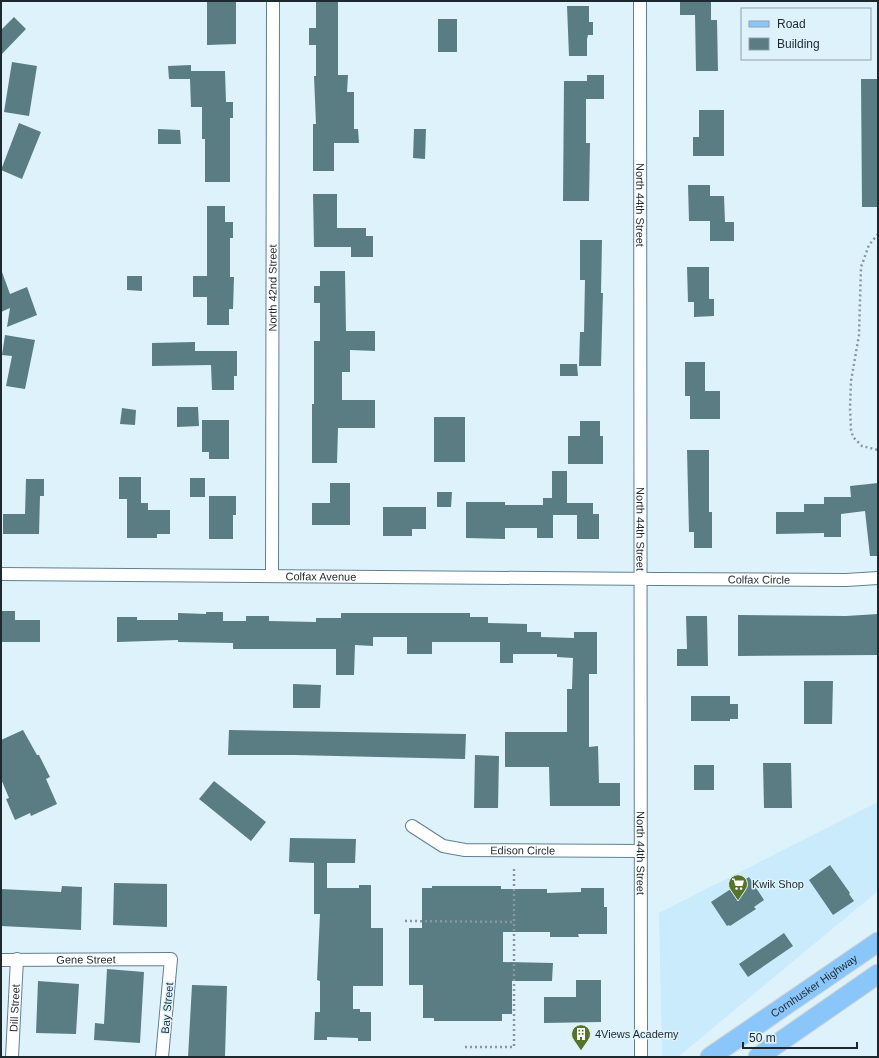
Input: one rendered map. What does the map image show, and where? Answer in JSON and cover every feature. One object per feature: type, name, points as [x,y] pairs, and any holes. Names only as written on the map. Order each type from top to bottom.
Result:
[{"type":"main road","name":"Cornhusker Highway","points":[[710,1057],[878,942]]},
{"type":"main road","points":[[758,1057],[878,974]]},
{"type":"street","name":"North 42nd Street","points":[[272,576],[273,1]]},
{"type":"street","name":"North 44th Street","points":[[640,1],[641,1057]]},
{"type":"street","name":"Colfax Avenue","points":[[1,574],[640,578]]},
{"type":"street","name":"Colfax Circle","points":[[640,578],[846,580],[878,578]]},
{"type":"street","name":"Edison Circle","points":[[412,826],[443,846],[465,850],[640,851]]},
{"type":"street","name":"Gene Street","points":[[1,960],[172,959]]},
{"type":"street","name":"Bay Street","points":[[162,1057],[172,959]]},
{"type":"street","name":"Dill Street","points":[[12,1057],[17,960]]},
{"type":"path","points":[[878,234],[869,245],[861,267],[859,336],[852,381],[850,408],[851,430],[853,437],[862,446],[878,450]]},
{"type":"path","points":[[465,1047],[514,1047],[514,867]]},
{"type":"path","points":[[405,921],[514,922]]},
{"type":"shaded area","points":[[878,802],[878,891],[678,1057],[662,1057],[659,913]]},
{"type":"building","points":[[207,1],[236,1],[236,44],[207,45]]},
{"type":"building","points":[[316,1],[338,1],[338,75],[348,75],[347,92],[354,92],[354,129],[358,129],[359,143],[334,143],[334,171],[313,171],[313,124],[316,124],[314,76],[316,76],[316,45],[309,45],[309,28],[316,28]]},
{"type":"building","points":[[680,1],[711,1],[711,20],[717,20],[718,71],[696,71],[695,15],[680,15]]},
{"type":"building","points":[[567,6],[589,6],[589,22],[593,22],[593,35],[588,35],[587,56],[569,56]]},
{"type":"building","points":[[14,17],[26,29],[1,55],[1,30]]},
{"type":"building","points":[[438,19],[457,19],[457,52],[438,52]]},
{"type":"building","points":[[12,62],[37,66],[29,116],[4,112]]},
{"type":"building","points":[[191,65],[191,71],[225,71],[226,102],[233,102],[233,118],[230,118],[230,182],[205,182],[205,139],[202,139],[202,107],[191,107],[190,79],[169,79],[168,66]]},
{"type":"building","points":[[587,75],[604,75],[604,99],[586,99],[586,143],[590,143],[589,201],[563,201],[564,81],[587,81]]},
{"type":"building","points":[[861,79],[877,79],[878,207],[862,207]]},
{"type":"building","points":[[699,110],[724,110],[724,156],[693,156],[693,137],[699,137]]},
{"type":"building","points":[[19,123],[41,132],[22,179],[1,170]]},
{"type":"building","points":[[158,129],[180,130],[181,144],[158,144]]},
{"type":"building","points":[[414,129],[426,129],[425,159],[413,158]]},
{"type":"building","points":[[688,185],[710,185],[710,196],[724,196],[725,222],[734,222],[734,241],[710,241],[710,221],[689,221]]},
{"type":"building","points":[[313,194],[337,194],[337,228],[366,228],[366,236],[373,236],[373,257],[351,257],[351,247],[314,247]]},
{"type":"building","points":[[207,206],[225,206],[225,222],[233,222],[233,238],[230,238],[230,277],[234,277],[233,309],[229,309],[229,325],[207,325],[207,297],[193,297],[193,276],[207,276]]},
{"type":"building","points":[[580,240],[602,240],[601,293],[603,293],[601,366],[579,366],[580,332],[584,332],[585,280],[580,280]]},
{"type":"building","points":[[687,267],[709,267],[709,299],[714,299],[714,316],[694,317],[694,302],[688,302]]},
{"type":"building","points":[[320,271],[345,271],[346,331],[375,331],[375,351],[350,350],[350,372],[342,372],[342,400],[375,400],[375,428],[338,428],[337,463],[312,463],[314,341],[320,341],[320,303],[314,303],[314,286],[320,286]]},
{"type":"building","points":[[2,272],[10,294],[27,287],[37,315],[7,327],[10,308],[1,312]]},
{"type":"building","points":[[127,276],[142,276],[142,291],[127,290]]},
{"type":"building","points":[[5,335],[35,340],[25,389],[6,386],[12,356],[2,355]]},
{"type":"building","points":[[195,342],[195,351],[237,351],[237,376],[234,376],[234,390],[212,390],[211,365],[152,366],[152,343]]},
{"type":"building","points":[[685,362],[705,362],[705,391],[720,391],[720,419],[690,419],[690,396],[685,396]]},
{"type":"building","points":[[560,364],[577,364],[578,376],[560,376]]},
{"type":"building","points":[[177,407],[198,407],[199,426],[177,427]]},
{"type":"building","points":[[122,408],[136,410],[135,425],[120,424]]},
{"type":"building","points":[[434,417],[465,417],[465,462],[434,462]]},
{"type":"building","points":[[202,420],[229,420],[229,459],[209,459],[209,452],[202,452]]},
{"type":"building","points":[[580,421],[600,421],[600,436],[603,436],[603,464],[568,464],[568,436],[580,436]]},
{"type":"building","points":[[687,450],[709,450],[709,512],[712,512],[712,548],[694,548],[694,532],[689,532]]},
{"type":"building","points":[[552,471],[567,471],[567,503],[593,503],[593,514],[599,514],[599,539],[577,539],[577,515],[553,515],[553,538],[537,538],[537,528],[505,528],[505,539],[466,538],[466,502],[505,502],[505,505],[543,505],[543,498],[552,498]]},
{"type":"building","points":[[119,477],[141,477],[141,503],[148,503],[148,510],[170,510],[170,534],[157,534],[157,538],[127,538],[127,499],[119,499]]},
{"type":"building","points":[[190,478],[205,478],[205,497],[190,497]]},
{"type":"building","points":[[26,479],[44,479],[44,496],[40,496],[39,534],[3,534],[3,514],[25,514]]},
{"type":"building","points":[[330,483],[350,483],[350,525],[312,525],[312,503],[330,503]]},
{"type":"building","points":[[878,483],[878,556],[870,556],[865,511],[841,514],[841,537],[824,537],[824,533],[776,534],[776,512],[804,512],[804,504],[824,504],[824,497],[851,497],[850,486]]},
{"type":"building","points":[[437,492],[452,492],[451,507],[437,507]]},
{"type":"building","points":[[209,496],[236,496],[236,515],[233,515],[233,539],[209,539]]},
{"type":"building","points":[[383,507],[426,507],[426,529],[412,529],[412,536],[383,536]]},
{"type":"building","points":[[1,611],[15,611],[15,620],[40,620],[40,642],[1,642]]},
{"type":"building","points":[[206,612],[223,612],[223,621],[246,621],[246,616],[269,616],[269,621],[316,622],[316,618],[341,618],[341,613],[470,613],[470,617],[488,617],[488,623],[527,624],[527,632],[541,632],[541,637],[574,638],[574,632],[597,632],[597,674],[589,674],[589,747],[598,746],[599,783],[620,783],[620,806],[550,806],[549,767],[505,767],[505,732],[567,732],[567,689],[572,689],[573,658],[557,657],[557,654],[513,654],[513,663],[500,663],[500,642],[432,642],[432,654],[407,654],[407,637],[373,637],[373,646],[355,645],[354,675],[336,675],[336,649],[233,649],[233,643],[178,642],[178,640],[117,642],[117,617],[137,617],[137,620],[178,620],[178,613],[206,614]]},
{"type":"building","points":[[878,614],[878,655],[738,656],[738,615],[846,616]]},
{"type":"building","points":[[686,616],[707,616],[708,666],[677,666],[677,649],[687,649]]},
{"type":"building","points":[[804,681],[833,681],[832,724],[804,724]]},
{"type":"building","points":[[293,684],[321,685],[320,708],[293,708]]},
{"type":"building","points":[[691,696],[730,696],[730,704],[738,704],[738,719],[730,719],[730,721],[691,721]]},
{"type":"building","points":[[23,730],[37,755],[39,755],[50,777],[46,779],[57,804],[31,816],[30,813],[15,820],[6,799],[9,798],[1,779],[1,740]]},
{"type":"building","points":[[229,730],[466,734],[465,759],[228,755]]},
{"type":"building","points":[[475,755],[499,756],[498,808],[474,808]]},
{"type":"building","points":[[763,763],[791,763],[792,808],[764,808]]},
{"type":"building","points":[[694,765],[714,765],[714,790],[694,790]]},
{"type":"building","points":[[214,781],[266,822],[251,841],[199,799]]},
{"type":"building","points":[[290,838],[356,839],[355,863],[327,863],[327,888],[359,888],[359,885],[371,885],[371,928],[383,928],[383,986],[353,986],[353,1009],[360,1009],[360,1012],[371,1012],[371,1041],[358,1041],[358,1038],[327,1037],[327,1040],[314,1040],[315,1012],[320,1012],[320,981],[317,980],[320,914],[314,914],[314,863],[289,862]]},
{"type":"building","points":[[830,865],[854,901],[833,915],[809,880]]},
{"type":"building","name":"Kwik Shop","points":[[749,877],[764,900],[754,907],[756,909],[730,926],[727,926],[711,902]]},
{"type":"building","points":[[114,883],[167,884],[167,927],[113,925]]},
{"type":"building","points":[[62,886],[82,887],[81,930],[1,926],[1,889],[61,892]]},
{"type":"building","points":[[432,886],[501,886],[501,889],[547,889],[547,893],[581,892],[581,888],[604,888],[604,907],[607,907],[607,934],[578,934],[579,937],[550,937],[550,932],[503,932],[503,962],[553,963],[552,981],[512,981],[512,1014],[502,1014],[502,1021],[434,1021],[434,1018],[423,1018],[423,985],[409,985],[409,928],[422,928],[422,888],[432,888]]},
{"type":"building","points":[[784,933],[793,946],[748,977],[739,964]]},
{"type":"building","points":[[107,969],[144,972],[140,1043],[94,1040],[95,1023],[104,1024]]},
{"type":"building","points":[[576,980],[601,980],[601,1022],[544,1023],[544,997],[576,997]]},
{"type":"building","points":[[38,981],[79,984],[76,1034],[36,1033]]},
{"type":"building","points":[[192,985],[227,986],[225,1057],[188,1057]]},
{"type":"place","name":"Kwik Shop","points":[[738,901]]},
{"type":"place","name":"4Views Academy","points":[[581,1051]]}]
